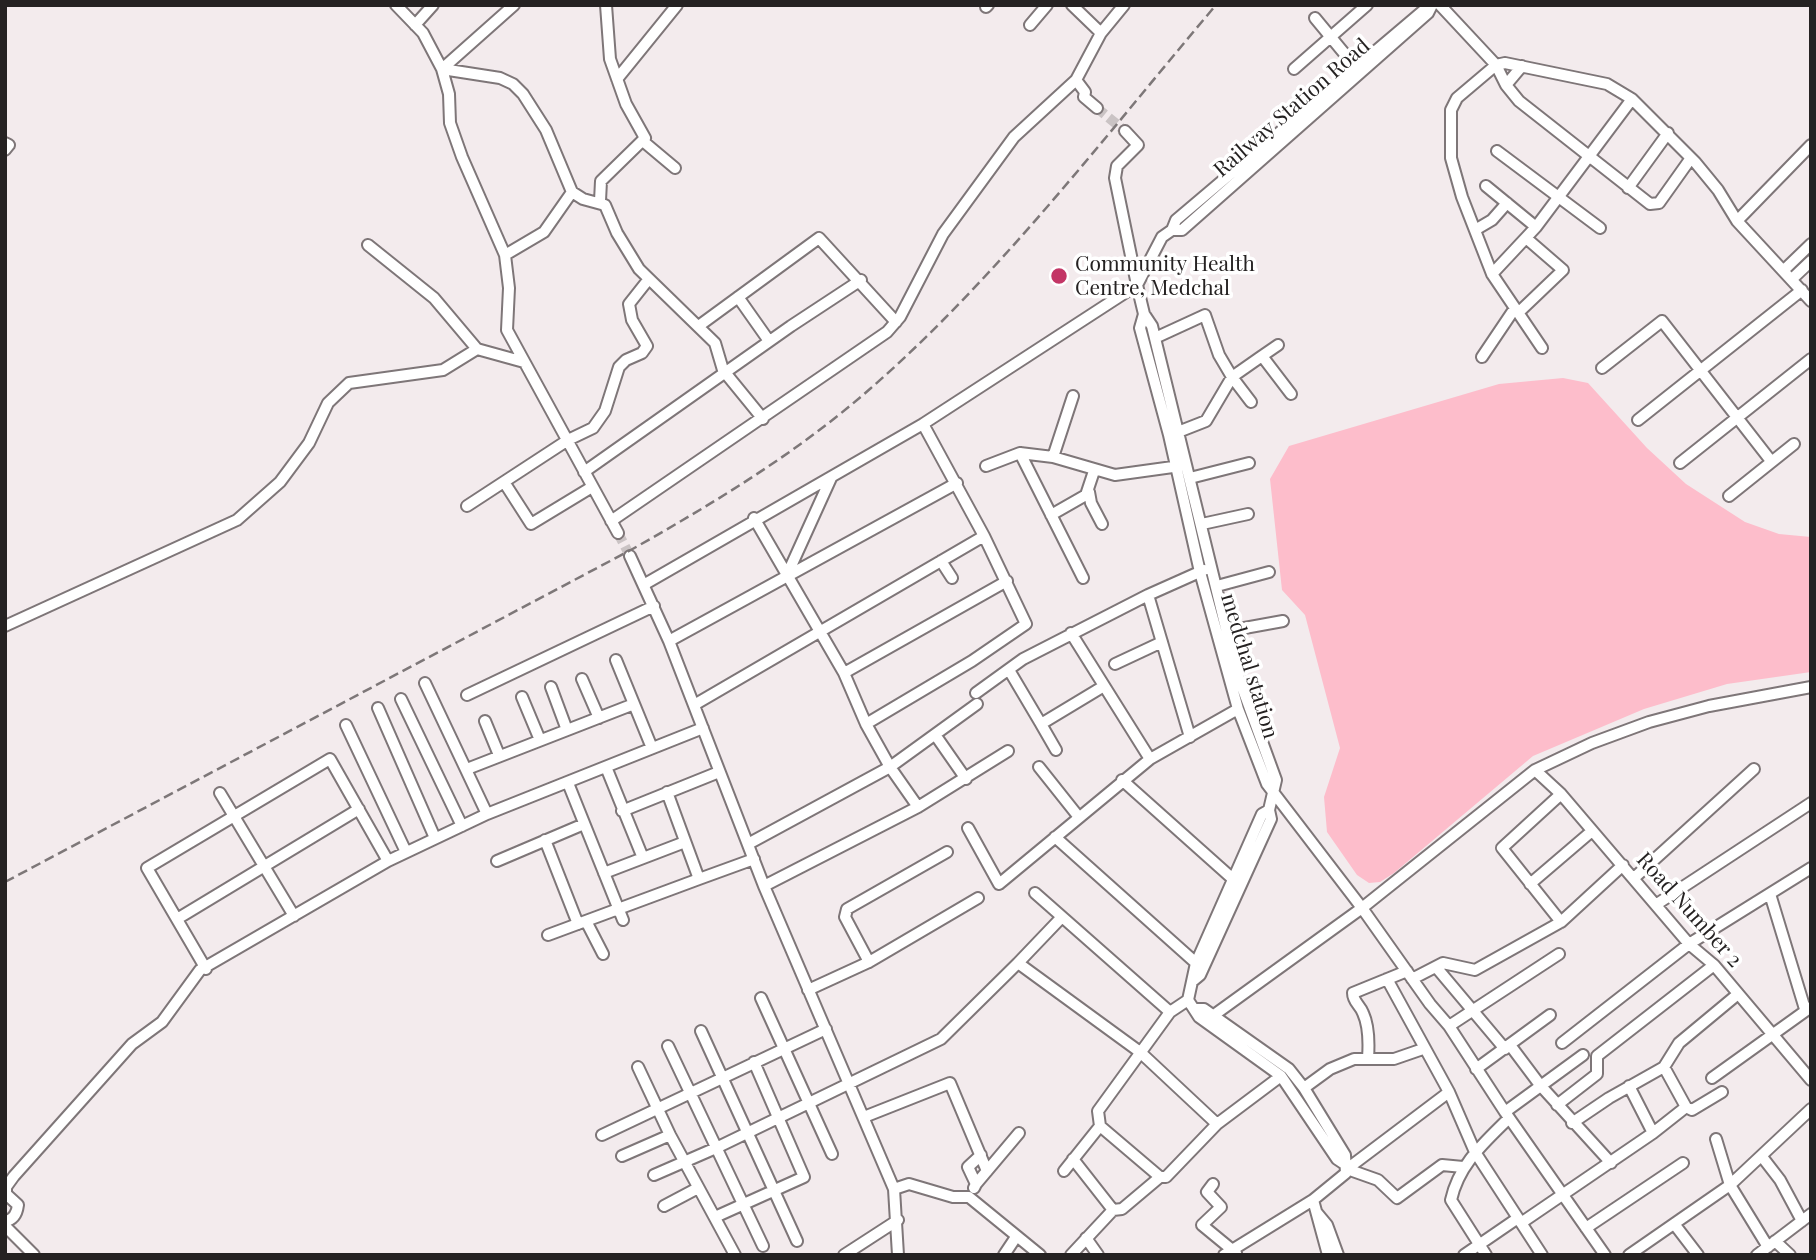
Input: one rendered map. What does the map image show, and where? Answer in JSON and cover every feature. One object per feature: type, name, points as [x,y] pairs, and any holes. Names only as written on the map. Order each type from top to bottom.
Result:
[{"type":"street","points":[[396,5],[423,33],[442,69],[449,93],[450,123],[461,157],[505,255],[509,288],[507,330],[618,533]]},
{"type":"street","points":[[415,25],[433,5]]},
{"type":"street","points":[[442,69],[514,5]]},
{"type":"street","points":[[600,201],[601,181],[644,142],[644,135],[625,104],[610,59],[606,5]]},
{"type":"street","points":[[617,79],[677,5]]},
{"type":"street","points":[[1030,25],[1047,5]]},
{"type":"street","points":[[1072,5],[1101,33]]},
{"type":"street","points":[[611,521],[887,332],[896,322],[943,234],[1014,137],[1076,80],[1101,33],[1124,5]]},
{"type":"street","name":"Railway Station Road","points":[[1137,285],[1161,237],[1172,230],[1182,230],[1313,109],[1429,13],[1431,5]]},
{"type":"street","points":[[1440,5],[1496,65],[1506,85],[1519,101],[1588,158],[1650,204],[1660,203],[1691,158]]},
{"type":"street","points":[[1294,69],[1364,6]]},
{"type":"street","points":[[1315,18],[1358,70]]},
{"type":"street","points":[[1542,348],[1492,274],[1451,158],[1451,110],[1463,90],[1496,65],[1522,66],[1607,85],[1632,99],[1691,158],[1718,190],[1737,221],[1811,301]]},
{"type":"street","points":[[1506,85],[1522,66]]},
{"type":"street","points":[[442,69],[500,78],[523,94],[546,130],[572,192],[583,200],[600,201],[610,212],[617,233],[648,280],[715,342],[726,373],[763,419]]},
{"type":"street","points":[[1076,80],[1084,97],[1097,108]]},
{"type":"street","points":[[1066,90],[1077,97],[1084,97]]},
{"type":"street","points":[[1492,274],[1559,197],[1632,99]]},
{"type":"street","points":[[1125,131],[1138,142],[1136,148],[1114,172],[1123,231],[1144,314],[1155,338],[1178,432],[1182,466],[1190,478],[1237,673],[1276,780],[1269,810],[1271,819],[1200,975],[1194,980]]},
{"type":"street","points":[[1628,188],[1668,133]]},
{"type":"street","points":[[644,142],[675,168]]},
{"type":"street","points":[[5,143],[9,145],[5,150]]},
{"type":"street","points":[[1737,221],[1811,145]]},
{"type":"street","points":[[1497,151],[1601,228]]},
{"type":"street","points":[[1486,186],[1535,227]]},
{"type":"street","points":[[505,255],[544,232],[572,192]]},
{"type":"street","points":[[1475,230],[1492,220],[1507,203]]},
{"type":"street","points":[[700,326],[819,238],[896,322]]},
{"type":"street","points":[[1482,356],[1516,311],[1563,270],[1526,238]]},
{"type":"street","points":[[1788,275],[1811,244]]},
{"type":"street","points":[[368,245],[434,298],[477,349],[524,362]]},
{"type":"street","points":[[1788,275],[1811,261]]},
{"type":"street","points":[[467,506],[568,440],[593,428],[605,411],[619,367],[626,360],[645,351],[645,340],[632,320],[629,304],[648,280]]},
{"type":"street","points":[[584,472],[769,341],[861,281]]},
{"type":"street","points":[[645,584],[754,518],[831,478],[923,424],[1137,285]]},
{"type":"street","points":[[1638,421],[1802,290]]},
{"type":"street","points":[[738,297],[769,341]]},
{"type":"street","name":"medchal station","points":[[1144,314],[1140,328],[1182,466],[1200,572],[1238,709],[1267,784],[1449,1026],[1507,1115],[1605,1255]]},
{"type":"street","points":[[1155,338],[1205,315],[1219,355],[1251,402]]},
{"type":"street","points":[[1602,368],[1662,321],[1771,461]]},
{"type":"street","points":[[1178,432],[1206,421],[1232,377],[1278,345]]},
{"type":"street","points":[[5,626],[237,520],[280,482],[309,443],[328,403],[349,383],[443,370],[477,349]]},
{"type":"street","points":[[1262,356],[1291,394]]},
{"type":"street","points":[[1680,463],[1811,359]]},
{"type":"street","points":[[1053,457],[1073,396]]},
{"type":"street","points":[[866,724],[972,661],[1026,624],[957,483],[923,424]]},
{"type":"street","points":[[1729,496],[1794,444]]},
{"type":"street","points":[[986,466],[1020,453],[1053,457],[1115,475],[1182,466]]},
{"type":"street","points":[[1020,453],[1083,578]]},
{"type":"street","points":[[1190,478],[1250,463]]},
{"type":"street","points":[[1094,471],[1089,492],[1091,503],[1102,524]]},
{"type":"street","points":[[787,575],[831,478]]},
{"type":"street","points":[[505,482],[531,524],[592,487]]},
{"type":"street","points":[[669,641],[957,483]]},
{"type":"street","points":[[1051,515],[1089,492]]},
{"type":"street","points":[[1202,524],[1248,514]]},
{"type":"street","points":[[754,518],[844,673],[866,724],[890,767],[918,807]]},
{"type":"street","points":[[694,705],[984,536]]},
{"type":"street","points":[[630,556],[669,641],[764,886],[894,1189],[898,1220],[898,1255]]},
{"type":"street","points":[[942,561],[952,578]]},
{"type":"street","points":[[748,844],[890,767],[936,736],[1023,659],[1148,595],[1212,566]]},
{"type":"street","points":[[1217,586],[1269,572]]},
{"type":"street","points":[[844,673],[1007,581]]},
{"type":"street","points":[[1148,595],[1190,737]]},
{"type":"street","points":[[467,695],[654,606]]},
{"type":"street","points":[[1227,631],[1283,621]]},
{"type":"street","points":[[1071,633],[1150,759]]},
{"type":"street","points":[[1115,664],[1162,642]]},
{"type":"street","points":[[616,660],[652,748]]},
{"type":"street","points":[[1009,670],[1056,751]]},
{"type":"street","points":[[582,679],[599,718]]},
{"type":"street","points":[[425,683],[487,814]]},
{"type":"street","points":[[1041,724],[1104,686]]},
{"type":"street","points":[[551,687],[567,730]]},
{"type":"street","points":[[1214,1015],[1362,908],[1535,770],[1592,743],[1649,722],[1721,703],[1811,687]]},
{"type":"street","points":[[522,696],[540,740]]},
{"type":"street","points":[[401,699],[462,825]]},
{"type":"street","points":[[467,769],[635,704]]},
{"type":"street","points":[[378,708],[435,838]]},
{"type":"street","points":[[968,828],[999,884],[1150,759],[1238,709]]},
{"type":"street","points":[[485,720],[499,755]]},
{"type":"street","points":[[346,724],[406,852]]},
{"type":"street","points":[[34,1255],[5,1224],[14,1217],[18,1205],[6,1194],[6,1187],[132,1044],[162,1022],[194,975],[406,852],[487,814],[703,728]]},
{"type":"street","points":[[936,736],[966,779]]},
{"type":"street","points":[[764,886],[918,807],[1008,751]]},
{"type":"street","points":[[206,969],[146,868],[330,759],[388,861]]},
{"type":"street","points":[[606,767],[643,858]]},
{"type":"street","points":[[1039,767],[1078,817]]},
{"type":"street","points":[[1634,877],[1754,769]]},
{"type":"street","name":"Road Number 2","points":[[1535,770],[1561,794],[1689,944],[1714,965],[1811,1080]]},
{"type":"street","points":[[622,811],[719,772]]},
{"type":"street","points":[[1122,780],[1234,880]]},
{"type":"street","points":[[568,783],[621,914]]},
{"type":"street","points":[[667,792],[699,879]]},
{"type":"street","points":[[220,793],[294,916]]},
{"type":"street","points":[[1561,794],[1503,846],[1504,852],[1561,922]]},
{"type":"street","points":[[1657,904],[1811,803]]},
{"type":"street","points":[[177,919],[359,809]]},
{"type":"street","points":[[1269,810],[1262,814],[1196,963],[1191,1005],[1199,1017],[1281,1076],[1337,1160],[1378,1180],[1397,1198],[1443,1165],[1463,1167]]},
{"type":"street","points":[[497,861],[584,824]]},
{"type":"street","points":[[1530,884],[1592,831]]},
{"type":"street","points":[[1055,837],[1196,963]]},
{"type":"street","points":[[545,840],[582,922],[603,954]]},
{"type":"street","points":[[604,873],[685,842]]},
{"type":"street","points":[[869,962],[845,917],[847,909],[947,852]]},
{"type":"street","points":[[548,935],[582,922],[621,914],[699,879],[754,859]]},
{"type":"street","points":[[1368,1058],[1369,1043],[1363,1011],[1352,996],[1387,979],[1410,975],[1443,963],[1475,970],[1561,922],[1623,865]]},
{"type":"street","points":[[1562,1043],[1689,944],[1770,894],[1810,873]]},
{"type":"street","points":[[1035,893],[1170,1012]]},
{"type":"street","points":[[1712,1078],[1808,1008],[1770,894]]},
{"type":"street","points":[[808,990],[869,962],[978,898]]},
{"type":"street","points":[[654,1175],[716,1149],[941,1039],[1061,918]]},
{"type":"street","points":[[1449,1026],[1559,954]]},
{"type":"street","points":[[1018,963],[1140,1052],[1217,1124]]},
{"type":"street","points":[[1557,1105],[1597,1074],[1597,1056],[1714,965]]},
{"type":"street","points":[[1436,967],[1471,1010],[1611,1163]]},
{"type":"street","points":[[1387,979],[1423,1049],[1449,1092],[1475,1152],[1542,1255]]},
{"type":"street","points":[[1572,1123],[1664,1067],[1679,1044],[1738,995]]},
{"type":"street","points":[[761,998],[832,1154]]},
{"type":"street","points":[[1160,1177],[1100,1126],[1098,1111],[1170,1012],[1191,1005],[1214,1015],[1289,1069],[1304,1088],[1345,1155],[1346,1173],[1312,1200],[1231,1253],[1202,1225],[1221,1207],[1207,1192],[1213,1184]]},
{"type":"street","points":[[1476,1069],[1550,1015]]},
{"type":"street","points":[[601,1135],[826,1029]]},
{"type":"street","points":[[701,1031],[797,1241]]},
{"type":"street","points":[[668,1046],[763,1246]]},
{"type":"street","points":[[1304,1088],[1330,1069],[1354,1059],[1394,1059],[1423,1049]]},
{"type":"street","points":[[1486,1255],[1451,1200],[1455,1182],[1463,1167],[1507,1115],[1540,1085],[1583,1055]]},
{"type":"street","points":[[715,1217],[804,1177],[754,1062]]},
{"type":"street","points":[[1664,1067],[1686,1107],[1692,1110],[1721,1092]]},
{"type":"street","points":[[638,1068],[684,1163],[735,1255]]},
{"type":"street","points":[[1071,1255],[1113,1210],[1122,1209],[1160,1177],[1166,1177],[1217,1124],[1281,1076]]},
{"type":"street","points":[[864,1117],[950,1083],[987,1171]]},
{"type":"street","points":[[1629,1086],[1653,1133]]},
{"type":"street","points":[[1345,1166],[1449,1092]]},
{"type":"street","points":[[1464,1255],[1611,1163],[1686,1107]]},
{"type":"street","points":[[1629,1255],[1730,1185],[1763,1158],[1811,1110]]},
{"type":"street","points":[[1064,1171],[1100,1126]]},
{"type":"street","points":[[969,1197],[976,1184],[1019,1133]]},
{"type":"street","points":[[622,1156],[670,1135]]},
{"type":"street","points":[[1716,1139],[1730,1185],[1772,1244],[1790,1255]]},
{"type":"street","points":[[976,1184],[968,1167],[981,1155]]},
{"type":"street","points":[[1757,1255],[1806,1217],[1763,1158]]},
{"type":"street","points":[[1073,1159],[1113,1210]]},
{"type":"street","points":[[1586,1228],[1683,1163]]},
{"type":"street","points":[[894,1189],[909,1184],[953,1197],[969,1197],[1040,1255]]},
{"type":"street","points":[[664,1206],[698,1188]]},
{"type":"street","points":[[1312,1200],[1328,1255]]},
{"type":"street","points":[[1317,1213],[1327,1225],[1338,1255]]},
{"type":"street","points":[[844,1255],[898,1220]]},
{"type":"street","points":[[1675,1225],[1698,1255]]},
{"type":"street","points":[[1004,1255],[1016,1237]]},
{"type":"street","points":[[1086,1238],[1098,1255]]},
{"type":"shaded area","points":[[1563,378],[1588,383],[1647,448],[1686,484],[1745,522],[1779,534],[1811,537],[1811,672],[1727,684],[1644,709],[1533,756],[1394,873],[1380,882],[1369,883],[1357,875],[1327,832],[1324,797],[1340,748],[1305,615],[1282,590],[1270,479],[1289,446],[1499,384]]},
{"type":"tunnel","points":[[1097,108],[1125,131]]},
{"type":"tunnel","points":[[618,533],[630,556]]},
{"type":"railway","points":[[5,882],[629,551],[723,495],[814,434],[871,388],[964,299],[1008,252],[1216,5]]},
{"type":"place","name":"Community Health Centre, Medchal","points":[[1059,276]]}]
